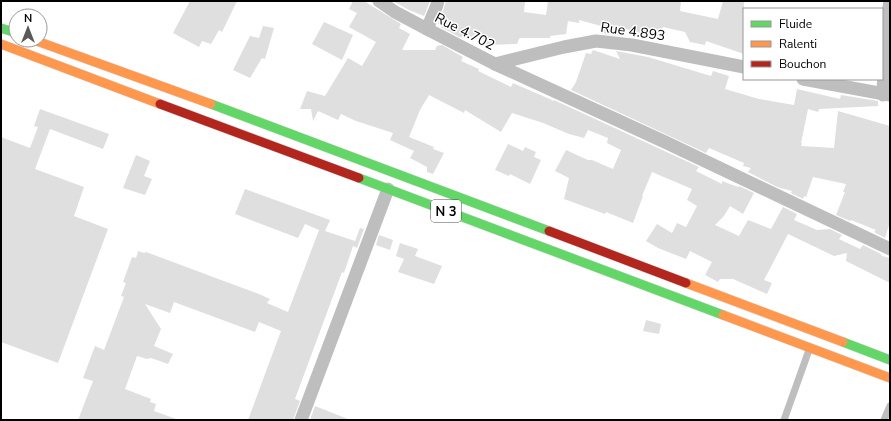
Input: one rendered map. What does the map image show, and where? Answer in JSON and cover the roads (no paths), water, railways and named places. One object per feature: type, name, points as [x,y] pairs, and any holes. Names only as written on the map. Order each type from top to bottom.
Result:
[{"type":"highway","name":"N 3","points":[[1,44],[890,378]]},
{"type":"highway","name":"N 3","points":[[48,45],[260,122],[890,360]]},
{"type":"highway","points":[[77,72],[81,57]]},
{"type":"highway","points":[[626,278],[632,263]]},
{"type":"street","name":"Rue 4.702","points":[[378,1],[395,12],[495,64],[890,248]]},
{"type":"street","points":[[427,29],[438,1]]},
{"type":"street","points":[[809,80],[886,95],[885,32],[890,1]]},
{"type":"street","name":"Rue 4.893","points":[[495,64],[564,47],[596,41],[632,45],[743,67]]},
{"type":"street","points":[[301,420],[388,189]]},
{"type":"lane","points":[[784,420],[810,348]]},
{"type":"lane","points":[[884,420],[890,406]]}]
